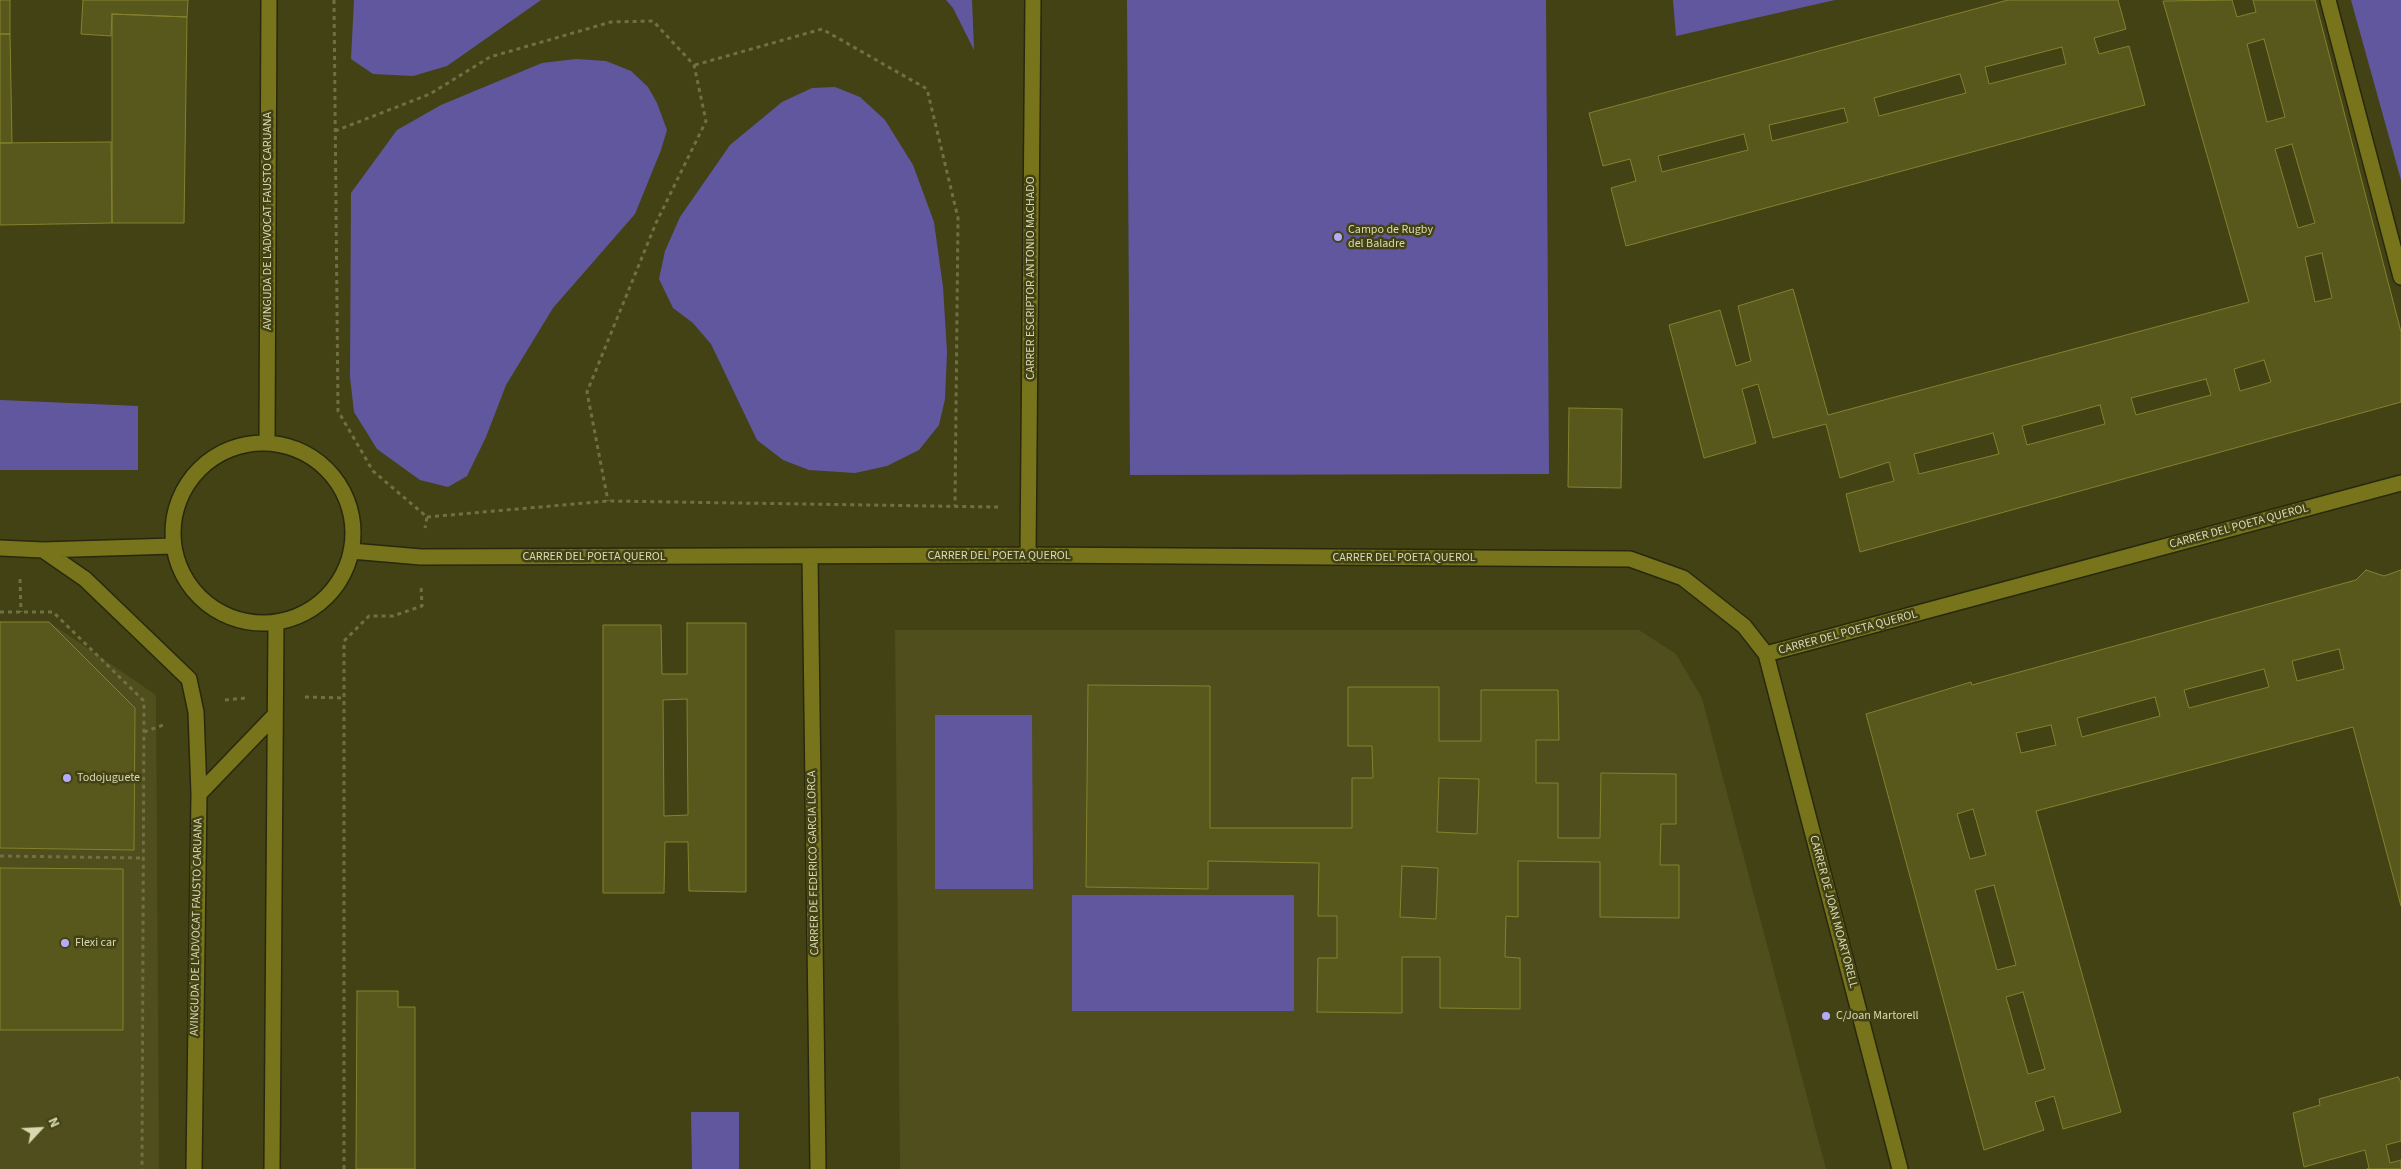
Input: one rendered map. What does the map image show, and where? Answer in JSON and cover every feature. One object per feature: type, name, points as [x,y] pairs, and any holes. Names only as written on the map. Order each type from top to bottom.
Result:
[{"type":"street","name":"AVINGUDA DE L'ADVOCAT FAUSTO CARUANA","points":[[267,442],[269,0]]},
{"type":"street","name":"CARRER ESCRIPTOR ANTONIO MACHADO","points":[[1028,555],[1033,0]]},
{"type":"street","points":[[2328,0],[2401,277]]},
{"type":"street","points":[[267,442],[283,445],[311,457],[334,478],[349,506],[351,551],[346,567],[330,594],[306,613],[276,622],[247,622],[221,613],[198,596],[182,573],[173,546],[174,518],[182,491],[199,468],[222,452],[244,444],[267,442]]},
{"type":"street","name":"CARRER DEL POETA QUEROL","points":[[351,551],[421,557],[1028,555],[1630,559],[1682,578],[1744,626],[1766,654],[2401,483]]},
{"type":"street","points":[[0,548],[43,550],[173,546]]},
{"type":"street","name":"AVINGUDA DE L'ADVOCAT FAUSTO CARUANA","points":[[43,550],[86,579],[189,679],[196,712],[199,794],[194,1169]]},
{"type":"street","name":"CARRER DE FEDERICO GARCIA LORCA","points":[[810,557],[818,1169]]},
{"type":"street","points":[[272,1169],[276,622]]},
{"type":"street","name":"CARRER DE JOAN MOARTORELL","points":[[1766,654],[1900,1169]]},
{"type":"street","points":[[199,794],[275,715]]},
{"type":"path","points":[[335,132],[430,94],[490,57],[611,22],[653,21],[694,65],[706,121],[656,223],[587,392],[608,500]]},
{"type":"path","points":[[694,65],[822,29],[927,89],[958,218],[955,506]]},
{"type":"path","points":[[427,517],[608,500],[1029,507]]},
{"type":"path","points":[[0,612],[53,612],[144,701],[142,1169]]},
{"type":"path","points":[[0,856],[142,858]]},
{"type":"shaded area","points":[[354,0],[541,0],[447,66],[413,76],[373,74],[351,59]]},
{"type":"shaded area","points":[[946,0],[972,0],[974,50],[953,8]]},
{"type":"shaded area","name":"Campo de Rugby del Baladre","points":[[1127,0],[1546,0],[1549,474],[1130,475]]},
{"type":"shaded area","points":[[1673,0],[1835,0],[1676,36]]},
{"type":"shaded area","points":[[2351,0],[2401,0],[2401,180]]},
{"type":"shaded area","points":[[576,59],[606,61],[631,71],[648,87],[657,103],[667,130],[661,150],[635,214],[553,308],[506,385],[486,437],[467,476],[448,487],[420,480],[377,449],[354,412],[350,377],[351,193],[397,130],[441,105],[542,63]]},
{"type":"shaded area","points":[[835,87],[860,97],[885,120],[913,165],[934,222],[943,287],[947,352],[945,399],[939,425],[919,450],[887,466],[855,473],[809,470],[783,460],[757,440],[711,344],[693,323],[673,308],[659,279],[665,251],[680,217],[730,145],[782,102],[812,88]]},
{"type":"shaded area","points":[[0,400],[138,406],[138,470],[0,470]]},
{"type":"shaded area","points":[[0,622],[49,622],[156,695],[159,1169],[0,1169]]},
{"type":"shaded area","points":[[895,630],[1639,630],[1676,654],[1702,698],[1826,1169],[900,1169]]},
{"type":"shaded area","points":[[935,715],[1032,715],[1033,889],[935,889]]},
{"type":"shaded area","points":[[1072,895],[1294,895],[1294,1011],[1072,1011]]},
{"type":"shaded area","points":[[691,1112],[739,1112],[739,1169],[692,1169]]},
{"type":"building","points":[[0,0],[10,0],[10,34],[0,34]]},
{"type":"building","points":[[83,0],[188,0],[187,17],[112,14],[111,36],[81,34]]},
{"type":"building","points":[[2008,0],[2118,0],[2126,29],[2094,38],[2099,54],[2129,46],[2145,105],[1626,246],[1611,188],[1636,181],[1630,159],[1603,166],[1589,113]],"holes":[[[2062,47],[2066,64],[1989,84],[1985,67]],[[1960,74],[1966,93],[1879,116],[1874,98]],[[1844,108],[1848,122],[1772,141],[1769,125]],[[1744,134],[1748,150],[1662,172],[1658,156]]]},
{"type":"building","points":[[2232,0],[2237,17],[2256,12],[2253,0],[2315,0],[2401,332],[2401,402],[1860,552],[1846,494],[1894,481],[1889,462],[1840,478],[1826,424],[1773,438],[1758,384],[1742,389],[1756,443],[1704,458],[1669,325],[1720,310],[1736,366],[1751,361],[1738,306],[1793,289],[1828,415],[2249,302],[2163,1]],"holes":[[[2264,39],[2285,117],[2267,122],[2247,44]],[[2292,144],[2315,223],[2298,228],[2275,149]],[[2322,253],[2332,298],[2315,302],[2305,257]],[[2264,360],[2271,382],[2240,391],[2234,369]],[[2206,379],[2211,395],[2136,415],[2131,398]],[[2100,405],[2105,424],[2027,445],[2022,426]],[[1993,433],[1999,454],[1919,474],[1914,454]]]},
{"type":"building","points":[[112,14],[187,17],[184,223],[112,223]]},
{"type":"building","points":[[0,34],[10,34],[12,143],[0,143]]},
{"type":"building","points":[[111,142],[112,223],[0,225],[0,143]]},
{"type":"building","points":[[1569,408],[1622,409],[1621,488],[1568,487]]},
{"type":"building","points":[[2366,570],[2384,576],[2401,570],[2401,906],[2353,727],[2036,811],[2121,1112],[2063,1129],[2054,1096],[2035,1102],[2044,1130],[1984,1150],[1866,714],[1971,682],[1972,685],[2356,580]],"holes":[[[2339,649],[2344,669],[2297,681],[2292,661]],[[2264,669],[2269,687],[2189,708],[2184,690]],[[2155,697],[2160,716],[2082,737],[2077,718]],[[2051,725],[2056,745],[2021,753],[2016,733]],[[1973,809],[1986,855],[1970,859],[1957,814]],[[1994,885],[2016,965],[1997,970],[1975,890]],[[2023,992],[2045,1069],[2028,1074],[2006,997]]]},
{"type":"building","name":"Todojuguete","points":[[0,622],[49,622],[135,708],[134,850],[0,848]]},
{"type":"building","points":[[687,623],[746,623],[746,892],[689,891],[688,842],[665,842],[664,893],[603,893],[603,625],[661,625],[662,674],[687,674]],"holes":[[[687,699],[688,815],[664,816],[663,700]]]},
{"type":"building","points":[[1088,685],[1210,686],[1210,828],[1352,828],[1352,778],[1373,778],[1372,746],[1348,746],[1348,687],[1439,687],[1439,741],[1481,741],[1481,690],[1558,690],[1559,740],[1536,740],[1536,783],[1558,783],[1558,838],[1600,838],[1601,773],[1676,774],[1676,824],[1661,824],[1660,865],[1679,865],[1679,918],[1600,917],[1600,862],[1518,861],[1518,917],[1506,916],[1505,957],[1520,958],[1520,1009],[1440,1008],[1440,957],[1402,957],[1402,1013],[1317,1012],[1318,958],[1337,958],[1337,916],[1318,916],[1319,863],[1208,861],[1208,889],[1086,887]],"holes":[[[1439,778],[1479,779],[1477,834],[1437,832]],[[1402,866],[1438,868],[1436,919],[1400,917]]]},
{"type":"building","points":[[0,868],[123,869],[123,1030],[0,1030]]},
{"type":"building","points":[[357,991],[398,991],[398,1007],[415,1007],[415,1169],[356,1169]]},
{"type":"building","points":[[2398,1077],[2401,1082],[2401,1141],[2386,1145],[2390,1163],[2401,1160],[2401,1169],[2367,1169],[2369,1168],[2365,1150],[2304,1167],[2293,1113],[2320,1105],[2319,1099]]},
{"type":"place","name":"Campo de Rugby del Baladre","points":[[1338,237]]},
{"type":"place","name":"Todojuguete","points":[[67,778]]},
{"type":"place","name":"Flexi car","points":[[65,943]]},
{"type":"place","name":"C/Joan Martorell","points":[[1826,1016]]}]
